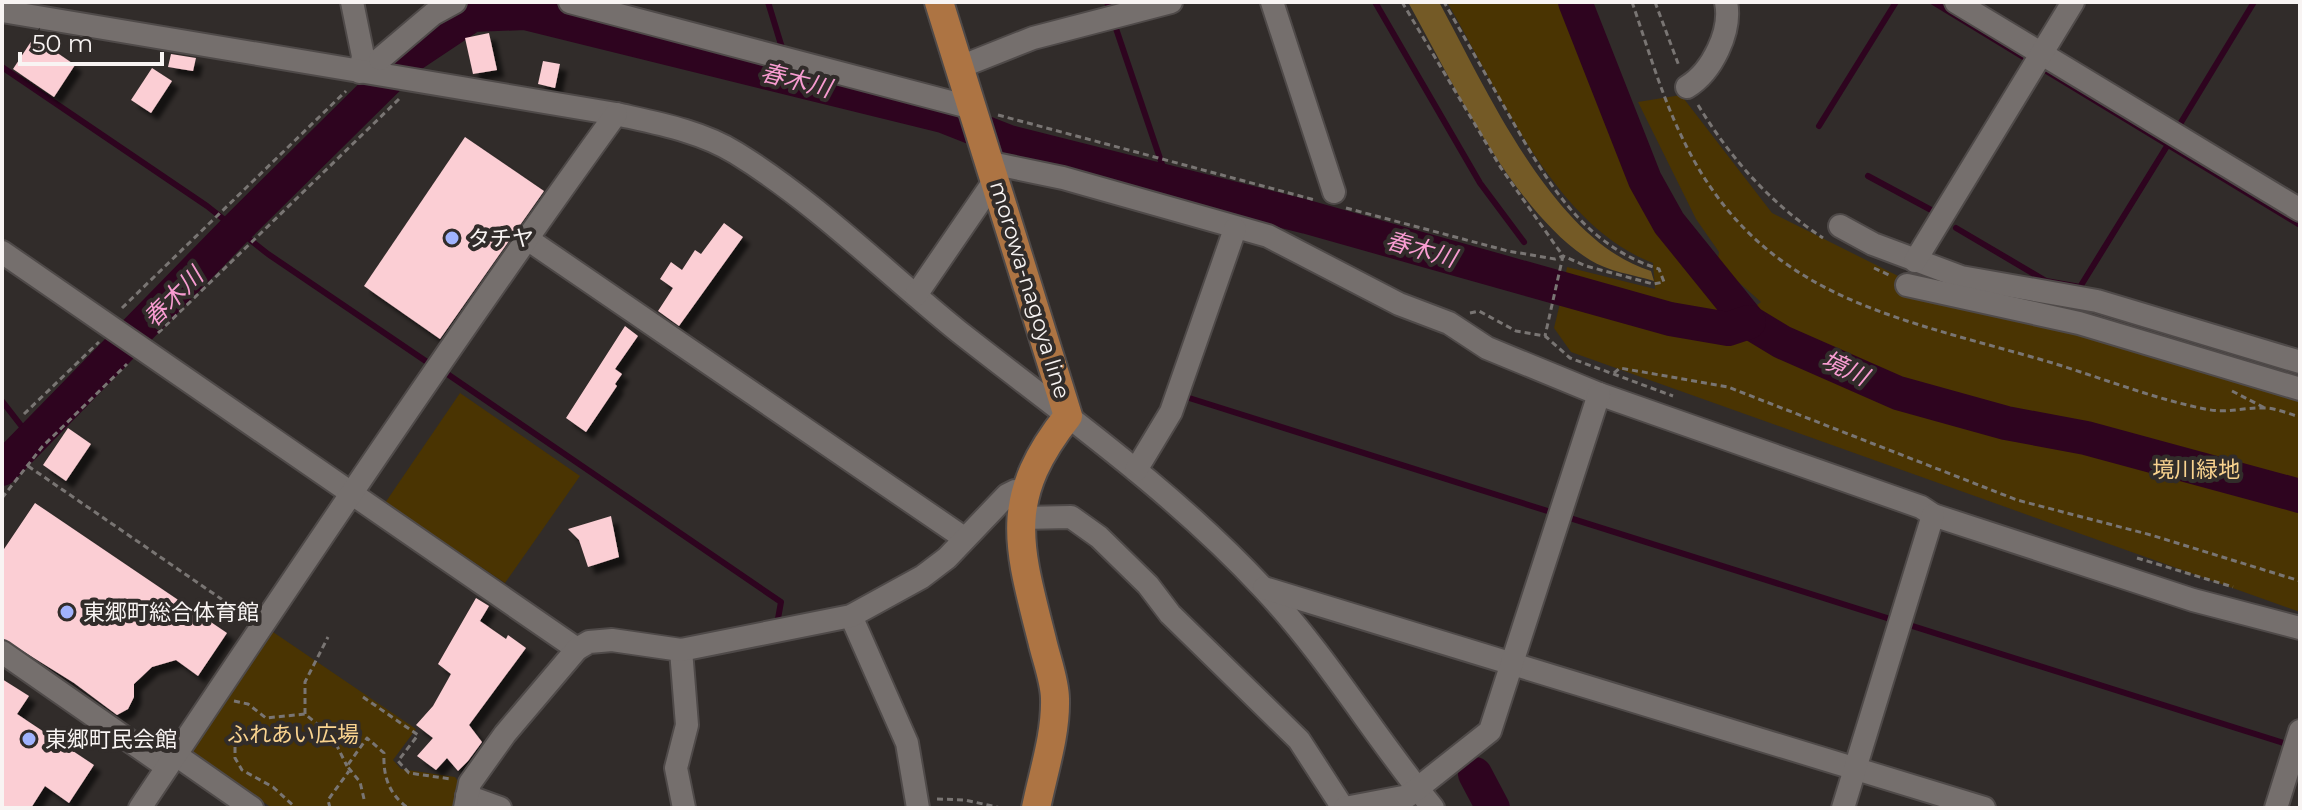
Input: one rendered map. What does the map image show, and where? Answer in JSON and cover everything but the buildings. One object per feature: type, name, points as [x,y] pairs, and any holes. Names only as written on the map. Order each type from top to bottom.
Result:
[{"type":"main road","name":"morowa-nagoya line","points":[[939,2],[1068,416],[1042,449],[1023,505],[1024,570],[1056,698],[1036,808]]},
{"type":"street","points":[[352,2],[368,68]]},
{"type":"street","points":[[368,68],[433,14],[455,2]]},
{"type":"street","points":[[570,2],[609,7],[974,112]]},
{"type":"street","points":[[960,67],[1033,38],[1171,2]]},
{"type":"street","points":[[1272,2],[1334,192]]},
{"type":"street","points":[[1687,87],[1707,69],[1726,31],[1726,2]]},
{"type":"street","points":[[1956,2],[2300,210]]},
{"type":"street","points":[[1915,261],[2073,2]]},
{"type":"street","points":[[2,11],[368,68],[412,82],[616,114],[675,127],[735,152],[854,241],[916,295],[1136,470],[1263,588],[1321,655],[1433,808]]},
{"type":"street","points":[[140,808],[526,238],[616,114]]},
{"type":"street","points":[[916,295],[990,187],[992,167],[1103,189],[1268,236],[1387,298],[1449,323],[1487,348],[1599,394],[1921,507],[1933,515],[2193,600],[2300,628]]},
{"type":"street","points":[[1136,470],[1171,412],[1235,229]]},
{"type":"street","points":[[1833,233],[1961,277],[2097,301],[2300,362]]},
{"type":"street","points":[[526,238],[964,538]]},
{"type":"street","points":[[2,252],[351,496],[577,649]]},
{"type":"street","points":[[1907,285],[2079,323],[2300,389]]},
{"type":"street","points":[[500,808],[467,796],[505,734],[577,649],[589,642],[612,640],[681,650],[851,616],[922,577],[947,558],[1007,495],[1015,491],[1023,505],[1071,517],[1099,537],[1148,585],[1170,614],[1299,740],[1344,808],[1408,796],[1490,731],[1599,394]]},
{"type":"street","points":[[1843,808],[1933,515]]},
{"type":"street","points":[[1263,588],[1514,662],[1984,808]]},
{"type":"street","points":[[851,616],[907,743],[918,805]]},
{"type":"street","points":[[681,650],[687,725],[676,768],[684,808]]},
{"type":"street","points":[[2,652],[172,761],[252,808]]},
{"type":"street","points":[[2276,808],[2300,731]]},
{"type":"path","points":[[1402,2],[1501,168],[1563,256],[1545,336]]},
{"type":"path","points":[[1444,2],[1553,191],[1601,239],[1624,256],[1649,266]]},
{"type":"path","points":[[1655,2],[1687,87],[1715,132],[1753,181],[1794,219],[1833,233]]},
{"type":"path","points":[[24,414],[368,68]]},
{"type":"path","points":[[2,498],[28,465],[139,348],[412,82]]},
{"type":"path","points":[[1871,267],[1907,285]]},
{"type":"path","points":[[1449,323],[1479,311],[1516,331],[1545,336],[1570,358],[1685,401]]},
{"type":"path","points":[[1614,373],[1620,368],[1693,382],[1699,379],[1728,387],[2017,500],[2151,535],[2300,581]]},
{"type":"path","points":[[28,465],[262,627]]},
{"type":"path","points":[[2124,554],[2241,590]]},
{"type":"path","points":[[305,714],[305,682],[328,637]]},
{"type":"path","points":[[363,697],[418,735],[398,761],[409,773],[467,796]]},
{"type":"path","points":[[222,698],[248,704],[266,718],[305,714],[332,736],[348,768],[360,782],[364,799]]},
{"type":"path","points":[[330,808],[328,800],[367,738],[384,753],[383,768],[392,793],[408,808]]},
{"type":"path","points":[[235,747],[235,758],[242,770],[273,787],[296,808]]},
{"type":"path","points":[[918,805],[965,800],[1001,808]]},
{"type":"green space","points":[[1447,2],[1562,2],[1595,95],[1637,185],[1670,241],[1725,306],[1717,322],[1564,283],[1567,267],[1655,289],[1653,263],[1618,245],[1586,219],[1558,187],[1508,113]]},
{"type":"green space","name":"境川緑地","points":[[1681,95],[1772,213],[1906,280],[2300,394],[2300,612],[1571,352],[1554,328],[1561,299],[1714,337],[1761,302],[1717,263],[1719,252],[1696,219],[1638,102]]},
{"type":"green space","points":[[460,393],[580,476],[505,583],[385,503]]},
{"type":"green space","name":"ふれあい広場","points":[[273,632],[416,729],[393,760],[401,769],[455,777],[465,791],[453,808],[272,808],[191,752]]},
{"type":"shaded area","points":[[1408,2],[1439,2],[1501,117],[1553,195],[1583,228],[1616,254],[1651,271],[1654,281],[1612,270],[1590,260],[1562,239],[1536,211],[1487,143]]},
{"type":"waterway","points":[[768,2],[783,51]]},
{"type":"waterway","points":[[1107,2],[1168,182]]},
{"type":"waterway","points":[[1375,2],[1480,183],[1524,242]]},
{"type":"waterway","name":"境川","points":[[1575,2],[1645,180],[1669,223],[1749,322],[1782,342],[1898,393],[2006,423],[2086,438],[2300,496]]},
{"type":"waterway","points":[[1819,126],[1896,2]]},
{"type":"waterway","points":[[1933,2],[2300,225]]},
{"type":"waterway","points":[[2177,129],[2254,2]]},
{"type":"waterway","name":"春木川","points":[[2,469],[236,229],[412,55],[472,15],[525,13],[943,116],[1009,142],[1307,217],[1670,319],[1728,329],[1749,322]]},
{"type":"waterway","points":[[787,66],[792,82]]},
{"type":"waterway","points":[[2,67],[207,206],[268,254],[433,366]]},
{"type":"waterway","points":[[1956,228],[2046,281],[2080,287],[2172,138]]},
{"type":"waterway","points":[[1868,176],[1933,211]]},
{"type":"waterway","points":[[443,371],[781,602],[777,624]]},
{"type":"waterway","points":[[1186,397],[2293,746]]},
{"type":"waterway","points":[[2,401],[30,437]]},
{"type":"waterway","points":[[1475,774],[1493,808]]},
{"type":"place","name":"タチヤ","points":[[452,238]]},
{"type":"place","name":"東郷町総合体育館","points":[[67,612]]},
{"type":"place","name":"東郷町民会館","points":[[29,739]]}]
